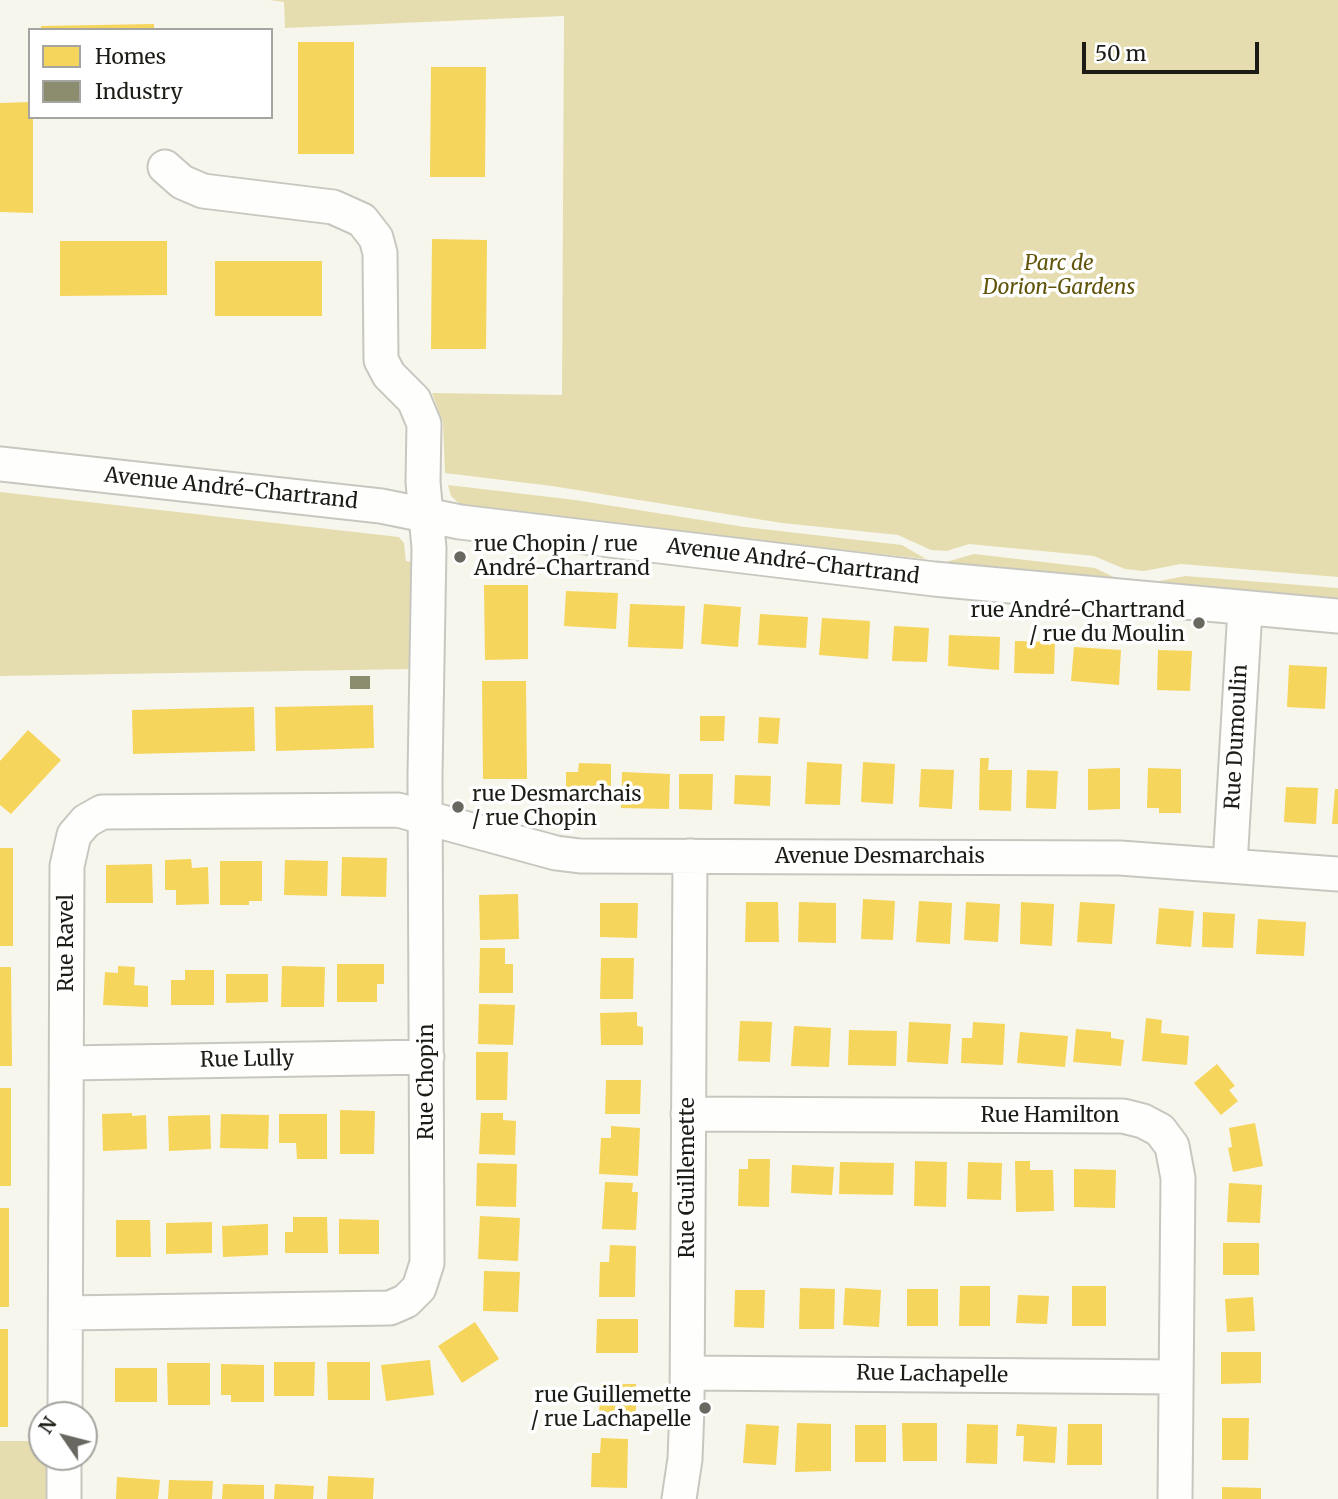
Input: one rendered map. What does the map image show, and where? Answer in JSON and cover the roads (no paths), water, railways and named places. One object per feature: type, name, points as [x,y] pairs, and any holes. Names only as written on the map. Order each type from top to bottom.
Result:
[{"type":"street","name":"Rue Chopin","points":[[66,1313],[381,1309],[407,1301],[419,1288],[427,1263],[429,548],[424,424],[414,400],[389,375],[381,360],[380,253],[369,227],[353,213],[334,207],[203,191],[181,182],[165,166]]},
{"type":"street","name":"Avenue André-Chartrand","points":[[0,464],[381,506],[460,522],[934,579],[1338,616]]},
{"type":"street","name":"Rue Dumoulin","points":[[1230,864],[1245,609]]},
{"type":"street","name":"Rue Ravel","points":[[65,1401],[67,866],[74,835],[92,816],[120,810],[398,810],[427,818]]},
{"type":"street","name":"Avenue Desmarchais","points":[[427,818],[567,855],[1109,858],[1230,864],[1338,874]]},
{"type":"street","name":"Rue Guillemette","points":[[679,1499],[685,1459],[688,1373],[690,856]]},
{"type":"street","name":"Rue Lully","points":[[67,1063],[427,1057]]},
{"type":"street","name":"Rue Hamilton","points":[[688,1114],[1110,1116],[1133,1117],[1153,1125],[1172,1146],[1178,1178],[1175,1499]]},
{"type":"street","name":"Rue Lachapelle","points":[[688,1373],[1176,1377]]},
{"type":"street","points":[[64,1499],[65,1471]]},
{"type":"place","name":"rue Chopin / rue André-Chartrand","points":[[460,557]]},
{"type":"place","name":"rue André-Chartrand / rue du Moulin","points":[[1199,623]]},
{"type":"place","name":"rue Desmarchais / rue Chopin","points":[[458,807]]},
{"type":"place","name":"rue Guillemette / rue Lachapelle","points":[[705,1408]]},
{"type":"park label","name":"Parc de Dorion-Gardens","points":[[1059,276]]}]
